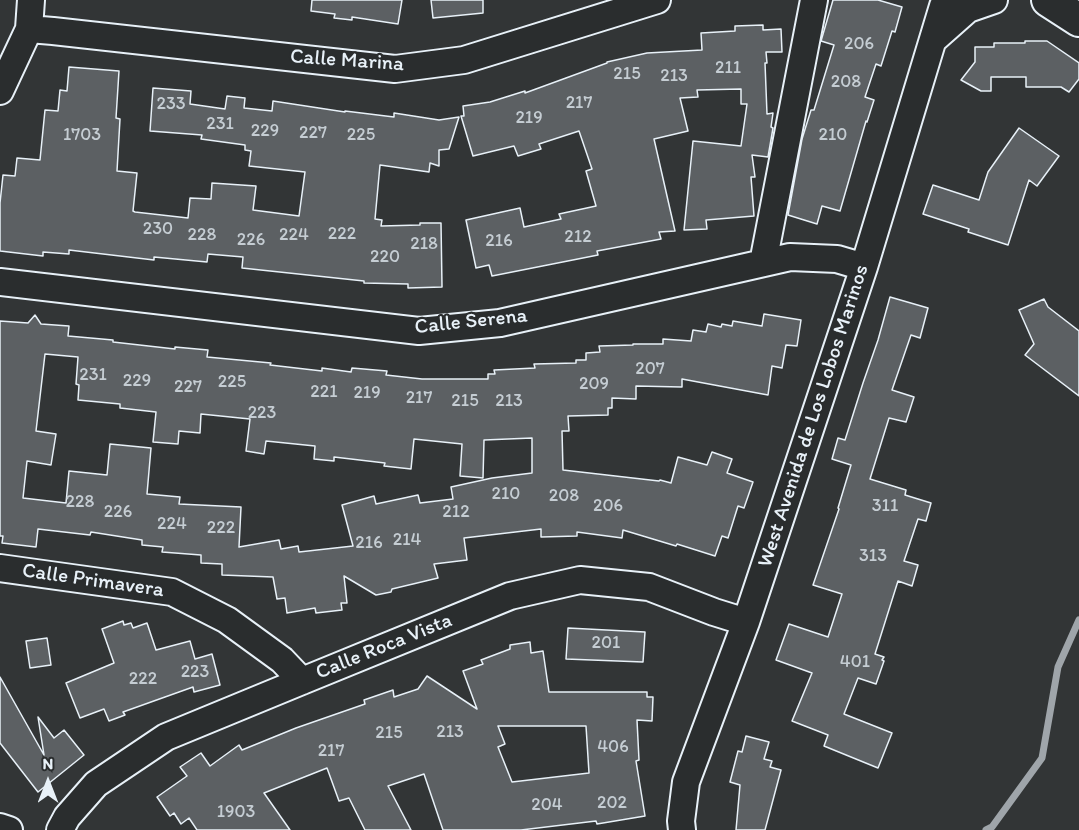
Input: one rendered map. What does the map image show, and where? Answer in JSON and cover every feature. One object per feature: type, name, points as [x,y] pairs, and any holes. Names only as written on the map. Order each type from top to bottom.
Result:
[{"type":"main road","points":[[1048,0],[1079,20]]},
{"type":"street","points":[[0,91],[30,29],[31,0]]},
{"type":"street","name":"Calle Marina","points":[[30,29],[395,69],[464,60],[657,0]]},
{"type":"street","points":[[763,263],[814,0]]},
{"type":"street","points":[[932,0],[933,40]]},
{"type":"street","name":"West Avenida de Los Lobos Marinos","points":[[682,830],[681,820],[686,782],[746,622],[864,267],[946,0]]},
{"type":"street","points":[[933,40],[968,9],[994,0]]},
{"type":"street","name":"Calle Serena","points":[[0,282],[419,331],[500,323],[790,257],[837,259],[864,267]]},
{"type":"street","name":"Calle Primavera","points":[[0,568],[172,592],[227,620],[282,660],[302,681]]},
{"type":"street","name":"Calle Roca Vista","points":[[60,830],[66,817],[96,783],[166,738],[510,596],[580,580],[649,587],[746,622]]},
{"type":"street","points":[[0,826],[9,830]]},
{"type":"building","points":[[312,0],[402,0],[398,24],[352,17],[352,20],[334,18],[335,14],[311,11]]},
{"type":"building","points":[[431,0],[483,0],[483,13],[433,18]]},
{"type":"building","points":[[833,0],[878,0],[902,7],[895,32],[892,31],[881,66],[876,64],[865,97],[874,100],[840,211],[822,206],[817,224],[788,215],[802,139],[811,110],[814,110],[834,45],[821,41]]},
{"type":"building","points":[[763,25],[763,30],[781,29],[782,52],[766,52],[767,114],[773,113],[771,127],[773,128],[768,157],[752,155],[755,177],[751,177],[754,216],[706,220],[707,229],[684,230],[693,141],[741,146],[747,104],[741,104],[741,89],[697,90],[698,97],[680,98],[688,131],[654,139],[675,231],[659,232],[661,239],[597,251],[598,255],[492,276],[489,265],[476,268],[466,220],[520,208],[524,227],[561,219],[559,214],[596,206],[586,171],[592,169],[579,131],[539,144],[541,149],[518,156],[514,146],[473,156],[461,116],[464,116],[463,106],[490,102],[525,91],[525,93],[607,62],[647,53],[702,50],[701,33],[735,31],[735,26]]},
{"type":"building","points":[[1025,41],[1047,41],[1079,63],[1079,79],[1069,92],[1061,87],[1026,87],[1026,77],[991,77],[991,91],[981,91],[961,80],[975,62],[975,47],[994,47],[994,43],[1025,43]]},
{"type":"building","points":[[69,67],[119,71],[116,118],[120,119],[117,171],[137,173],[133,211],[135,212],[188,218],[190,198],[211,199],[212,183],[256,186],[253,210],[299,216],[305,172],[249,166],[251,151],[245,150],[245,145],[201,139],[202,135],[150,131],[153,88],[191,91],[190,104],[225,109],[227,96],[245,98],[244,108],[272,111],[273,101],[394,117],[394,113],[439,120],[459,117],[449,149],[439,150],[439,166],[430,163],[429,172],[380,165],[375,219],[382,220],[381,226],[441,223],[442,287],[408,288],[408,284],[364,283],[364,281],[242,268],[243,257],[208,254],[207,262],[154,257],[154,260],[69,250],[69,254],[43,252],[43,256],[0,251],[0,203],[3,175],[15,176],[17,158],[40,160],[45,110],[58,111],[60,90],[67,91]]},
{"type":"building","points":[[1019,128],[1059,156],[1037,186],[1029,180],[1008,245],[923,214],[933,185],[979,200],[988,172]]},
{"type":"building","points":[[890,297],[928,308],[920,338],[911,335],[892,390],[914,397],[906,422],[889,418],[870,479],[906,490],[905,495],[931,503],[926,521],[918,519],[904,561],[918,565],[912,586],[898,581],[875,654],[884,657],[876,684],[858,678],[844,714],[892,733],[878,768],[824,746],[828,735],[792,721],[812,673],[776,660],[789,624],[828,637],[842,594],[813,585],[839,509],[851,465],[832,459],[838,438],[845,440]]},
{"type":"building","points":[[1044,299],[1048,307],[1079,331],[1079,396],[1025,355],[1034,344],[1019,310]]},
{"type":"building","points":[[764,314],[801,320],[797,346],[786,345],[782,368],[772,366],[768,395],[682,379],[682,387],[636,386],[636,399],[612,398],[612,408],[608,408],[608,415],[568,416],[569,431],[562,431],[563,470],[671,483],[678,457],[707,465],[712,452],[732,459],[727,473],[753,482],[744,508],[738,506],[728,538],[722,536],[715,556],[623,530],[622,538],[577,532],[577,536],[541,537],[541,529],[464,538],[467,560],[434,564],[438,578],[376,595],[344,576],[347,603],[341,603],[342,610],[316,613],[315,608],[287,613],[285,598],[277,599],[273,577],[222,575],[222,564],[201,563],[201,555],[162,552],[163,547],[142,545],[142,540],[91,532],[90,535],[38,529],[36,547],[2,543],[3,536],[0,536],[0,321],[28,323],[35,315],[41,324],[69,326],[68,336],[175,349],[175,347],[208,350],[207,357],[271,363],[270,365],[322,371],[322,368],[351,372],[352,368],[387,371],[386,375],[422,379],[488,379],[488,374],[495,374],[494,370],[535,368],[534,364],[576,363],[576,360],[586,360],[586,353],[600,352],[599,346],[663,344],[663,339],[691,341],[693,330],[706,332],[708,324],[721,327],[722,324],[732,326],[733,321],[762,326]],"holes":[[[45,354],[78,357],[76,384],[79,385],[78,400],[120,404],[120,408],[156,412],[153,442],[178,444],[179,431],[200,433],[201,414],[250,419],[246,451],[264,454],[266,441],[315,446],[314,459],[334,461],[334,457],[385,463],[384,466],[411,469],[414,439],[462,444],[460,476],[483,478],[484,440],[532,438],[532,473],[492,478],[451,487],[453,499],[420,503],[418,495],[376,504],[374,496],[342,505],[353,546],[299,552],[298,546],[281,549],[279,540],[239,547],[241,507],[179,504],[180,497],[147,494],[151,448],[110,444],[107,475],[69,471],[66,503],[23,498],[27,461],[51,465],[56,434],[36,431]]]},
{"type":"building","points":[[123,621],[124,625],[131,623],[133,628],[147,623],[156,650],[190,641],[195,659],[212,654],[220,685],[194,692],[193,687],[123,712],[125,715],[109,721],[104,709],[80,718],[66,683],[114,663],[102,629]]},
{"type":"building","points":[[568,628],[645,632],[643,662],[566,659]]},
{"type":"building","points":[[47,638],[51,665],[30,668],[26,641]]},
{"type":"building","points":[[530,642],[531,653],[543,651],[549,692],[647,692],[647,697],[653,697],[652,721],[637,720],[639,760],[636,761],[645,816],[597,824],[596,821],[521,830],[443,830],[424,774],[388,786],[411,830],[365,830],[349,798],[339,801],[327,768],[264,793],[290,830],[197,830],[189,818],[181,824],[174,813],[170,816],[157,797],[187,776],[180,767],[201,753],[210,766],[239,745],[242,750],[365,704],[364,700],[393,690],[394,697],[418,689],[427,676],[477,709],[463,671],[483,664],[481,660],[510,649],[510,645]],"holes":[[[498,726],[586,726],[589,773],[512,782],[498,747],[505,744]]]},
{"type":"building","points":[[0,677],[44,755],[38,717],[54,738],[64,730],[84,755],[38,792],[0,743]]},
{"type":"building","points":[[746,736],[769,742],[764,759],[772,761],[770,767],[781,770],[765,830],[736,830],[740,785],[730,782],[738,751],[742,752]]},
{"type":"waterway","points":[[986,830],[992,827],[1042,758],[1058,667],[1079,620]]}]
